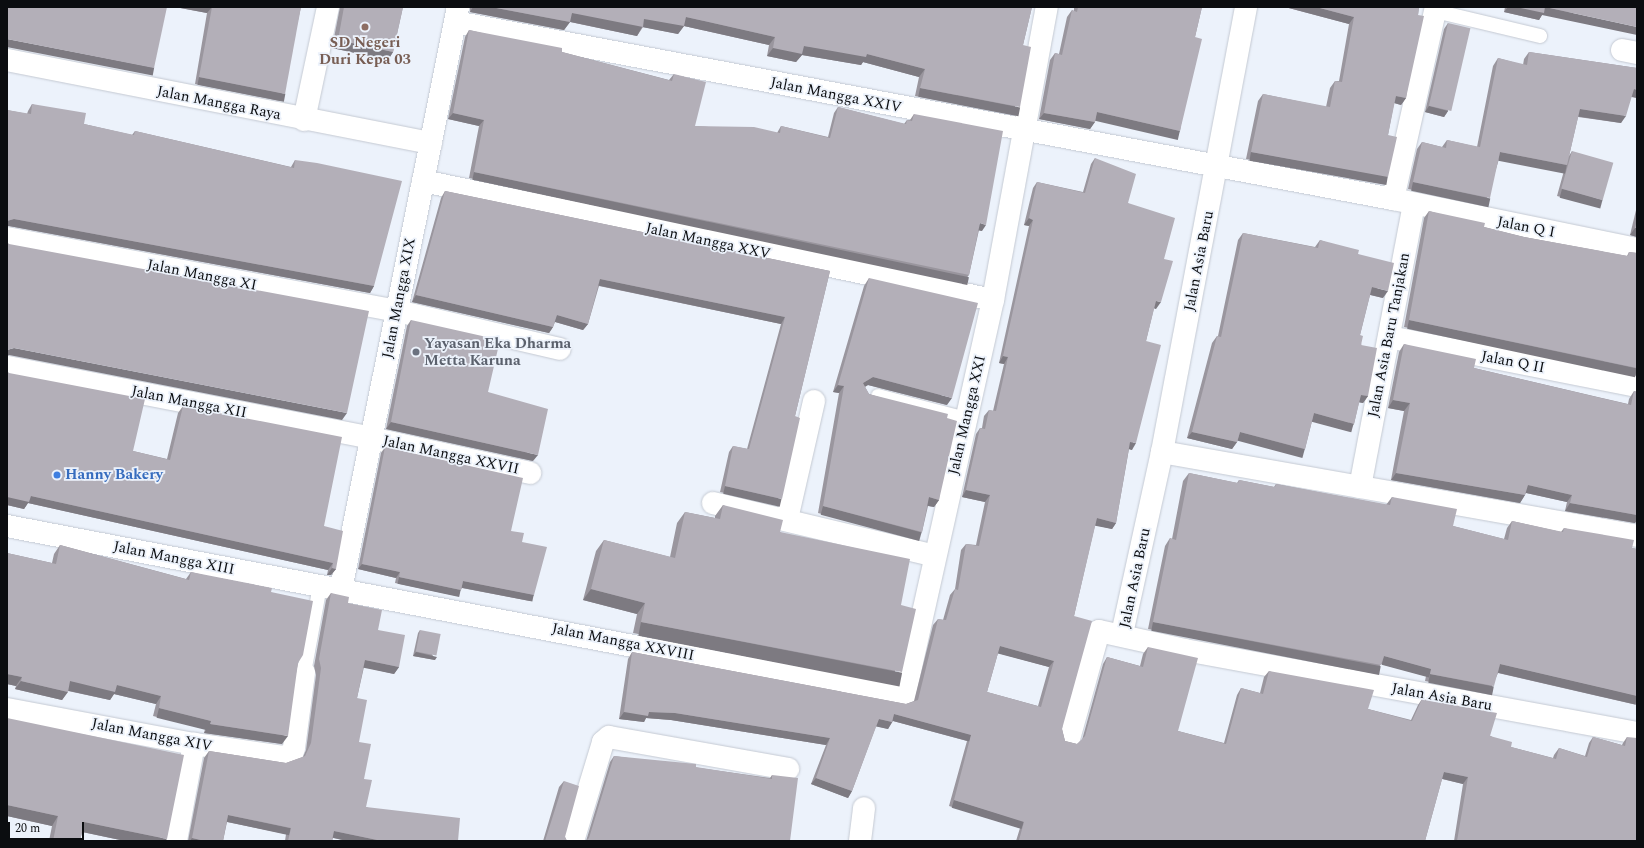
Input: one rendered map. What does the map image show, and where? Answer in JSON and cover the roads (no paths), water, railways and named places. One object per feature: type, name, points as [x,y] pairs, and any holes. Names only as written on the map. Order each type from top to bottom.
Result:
[{"type":"street","points":[[304,120],[328,7]]},
{"type":"street","name":"Jalan Mangga XXI","points":[[904,698],[994,300],[1047,7]]},
{"type":"street","name":"Jalan Asia Baru","points":[[1246,7],[1162,452],[1122,634],[1185,650],[1637,733]]},
{"type":"street","points":[[1394,199],[1435,9]]},
{"type":"street","name":"Jalan Mangga XXIV","points":[[457,15],[1216,168]]},
{"type":"street","name":"Jalan Mangga XIX","points":[[331,587],[371,438],[457,15]]},
{"type":"street","name":"Jalan Mangga Raya","points":[[7,60],[304,120],[431,143]]},
{"type":"street","points":[[1216,168],[1394,199],[1414,205]]},
{"type":"street","name":"Jalan Mangga XXV","points":[[423,181],[994,300]]},
{"type":"street","name":"Jalan Q I","points":[[1414,205],[1637,249]]},
{"type":"street","name":"Jalan Asia Baru Tanjakan","points":[[1360,486],[1414,205]]},
{"type":"street","name":"Jalan Mangga XI","points":[[7,238],[397,311],[560,349]]},
{"type":"street","name":"Jalan Q II","points":[[1389,337],[1637,386]]},
{"type":"street","name":"Jalan Mangga XII","points":[[7,367],[371,438]]},
{"type":"street","points":[[787,519],[814,401]]},
{"type":"street","name":"Jalan Mangga XXVII","points":[[371,438],[530,473]]},
{"type":"street","points":[[1162,452],[1637,536]]},
{"type":"street","points":[[713,503],[787,519],[935,556]]},
{"type":"street","name":"Jalan Mangga XIII","points":[[7,526],[331,587]]},
{"type":"street","name":"Jalan Mangga XXVIII","points":[[331,587],[904,698]]},
{"type":"street","points":[[1068,739],[1096,634],[1099,630],[1122,634]]},
{"type":"street","name":"Jalan Mangga XIV","points":[[7,709],[194,744],[283,756],[292,754],[294,748],[304,673]]},
{"type":"street","points":[[573,841],[604,742],[609,737],[788,769]]},
{"type":"street","points":[[176,841],[194,744]]},
{"type":"street","points":[[860,841],[864,808]]},
{"type":"lane","points":[[1435,9],[1540,36]]},
{"type":"lane","points":[[866,393],[966,419]]},
{"type":"lane","points":[[304,673],[331,587]]},
{"type":"place","name":"SD Negeri Duri Kepa 03","points":[[365,27]]},
{"type":"place","name":"Yayasan Eka Dharma Metta Karuna","points":[[416,352]]},
{"type":"place","name":"Hanny Bakery","points":[[57,475]]}]
